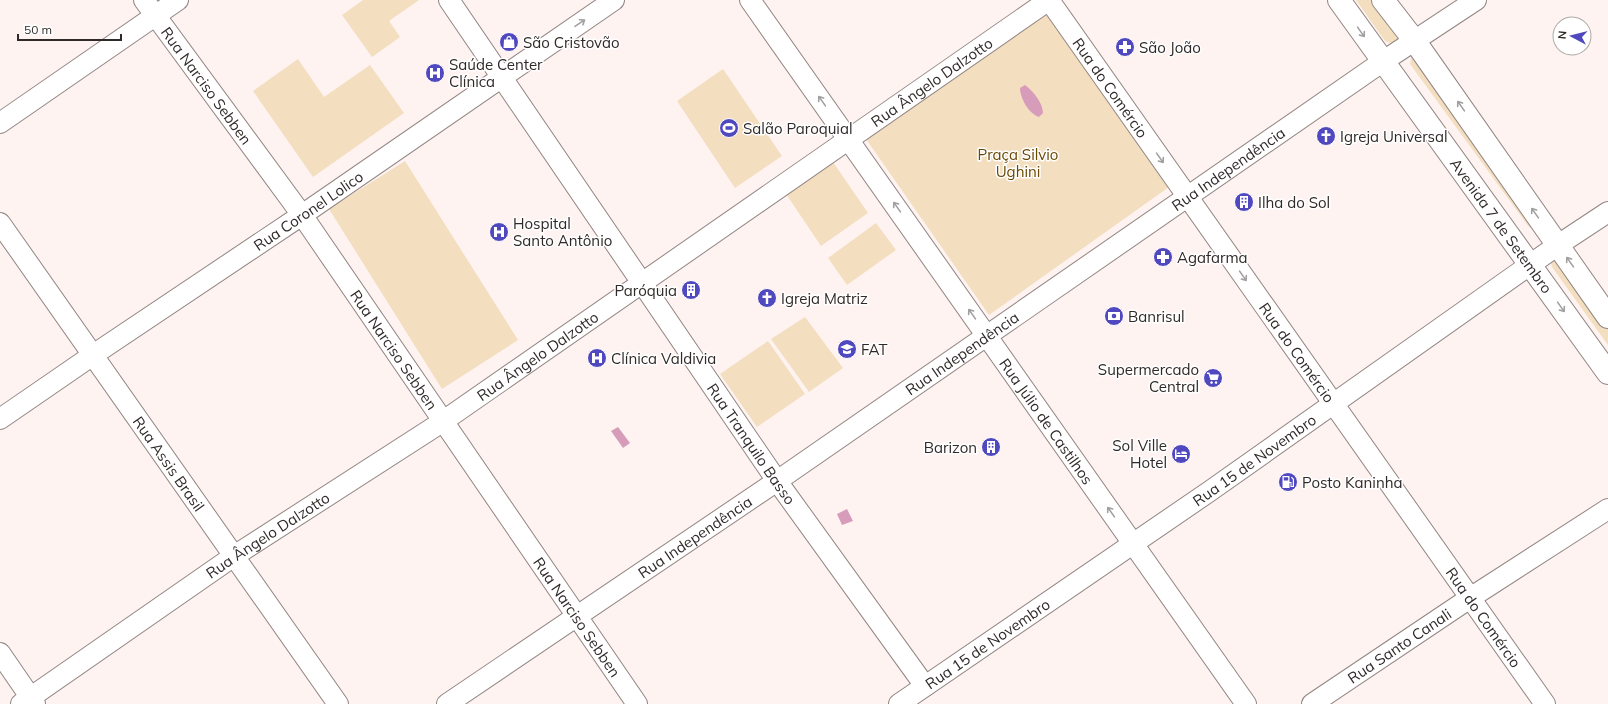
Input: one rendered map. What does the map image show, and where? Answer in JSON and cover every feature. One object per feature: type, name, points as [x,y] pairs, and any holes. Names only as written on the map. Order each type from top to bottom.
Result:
[{"type":"main road","name":"Avenida 7 de Setembro","points":[[1339,0],[1382,62],[1531,264],[1608,373]]},
{"type":"main road","points":[[1384,0],[1414,40],[1608,317]]},
{"type":"street","points":[[0,123],[150,8],[178,0]]},
{"type":"street","name":"Rua Tranquilo Basso","points":[[448,0],[776,481],[925,686]]},
{"type":"street","name":"Rua Coronel Lolico","points":[[0,419],[92,355],[302,215],[614,0]]},
{"type":"street","name":"Rua Júlio de Castilhos","points":[[750,0],[1246,704]]},
{"type":"street","name":"Rua Ângelo Dalzotto","points":[[29,702],[234,556],[442,422],[1049,0]]},
{"type":"street","name":"Rua do Comércio","points":[[1049,0],[1545,704]]},
{"type":"street","name":"Rua Independência","points":[[447,704],[776,481],[1414,40],[1476,0]]},
{"type":"street","name":"Rua Narciso Sebben","points":[[150,8],[302,215],[442,422],[637,704]]},
{"type":"street","name":"Rua 15 de Novembro","points":[[899,704],[1133,544],[1558,244],[1608,212]]},
{"type":"street","name":"Rua Assis Brasil","points":[[0,223],[338,704]]},
{"type":"street","name":"Rua Santo Canali","points":[[1312,704],[1470,598],[1608,509]]},
{"type":"street","points":[[0,653],[29,702]]},
{"type":"green space","points":[[363,0],[419,0],[389,21],[400,37],[372,57],[342,15]]},
{"type":"green space","points":[[1356,0],[1375,0],[1400,37],[1397,42],[1391,43],[1385,41]]},
{"type":"green space","name":"Praça Silvio Ughini","points":[[1046,11],[1169,187],[989,315],[866,139]]},
{"type":"green space","points":[[1417,55],[1535,230],[1529,227],[1410,64],[1411,58]]},
{"type":"green space","points":[[298,59],[324,97],[370,65],[404,113],[313,177],[253,91]]},
{"type":"green space","name":"Salão Paroquial","points":[[723,69],[782,156],[735,188],[677,101]]},
{"type":"green space","points":[[405,161],[518,340],[442,389],[329,209]]},
{"type":"green space","points":[[833,162],[868,213],[821,246],[786,194]]},
{"type":"green space","points":[[876,223],[896,250],[847,285],[828,258]]},
{"type":"green space","points":[[1553,255],[1608,316],[1608,345],[1552,267],[1550,260]]},
{"type":"green space","points":[[805,317],[843,368],[809,392],[771,339]]},
{"type":"green space","points":[[768,341],[805,394],[757,427],[720,374]]},
{"type":"shaded area","points":[[1025,85],[1034,94],[1043,109],[1043,113],[1039,117],[1032,113],[1023,101],[1020,88]]},
{"type":"shaded area","points":[[618,427],[630,443],[623,448],[611,431]]},
{"type":"shaded area","points":[[847,509],[853,521],[842,525],[837,514]]},
{"type":"place","name":"São Cristovão","points":[[509,42]]},
{"type":"place","name":"São João","points":[[1125,47]]},
{"type":"place","name":"Saúde Center Clínica","points":[[435,73]]},
{"type":"place","name":"Salão Paroquial","points":[[729,128]]},
{"type":"place","name":"Igreja Universal","points":[[1326,136]]},
{"type":"place","name":"Ilha do Sol","points":[[1244,202]]},
{"type":"place","name":"Hospital Santo Antônio","points":[[499,232]]},
{"type":"place","name":"Agafarma","points":[[1163,257]]},
{"type":"place","name":"Paróquia","points":[[691,290]]},
{"type":"place","name":"Igreja Matriz","points":[[767,298]]},
{"type":"place","name":"Banrisul","points":[[1114,316]]},
{"type":"place","name":"FAT","points":[[847,349]]},
{"type":"place","name":"Clínica Valdivia","points":[[597,358]]},
{"type":"place","name":"Supermercado Central","points":[[1213,378]]},
{"type":"place","name":"Barizon","points":[[991,447]]},
{"type":"place","name":"Sol Ville Hotel","points":[[1181,454]]},
{"type":"place","name":"Posto Kaninha","points":[[1288,482]]}]
